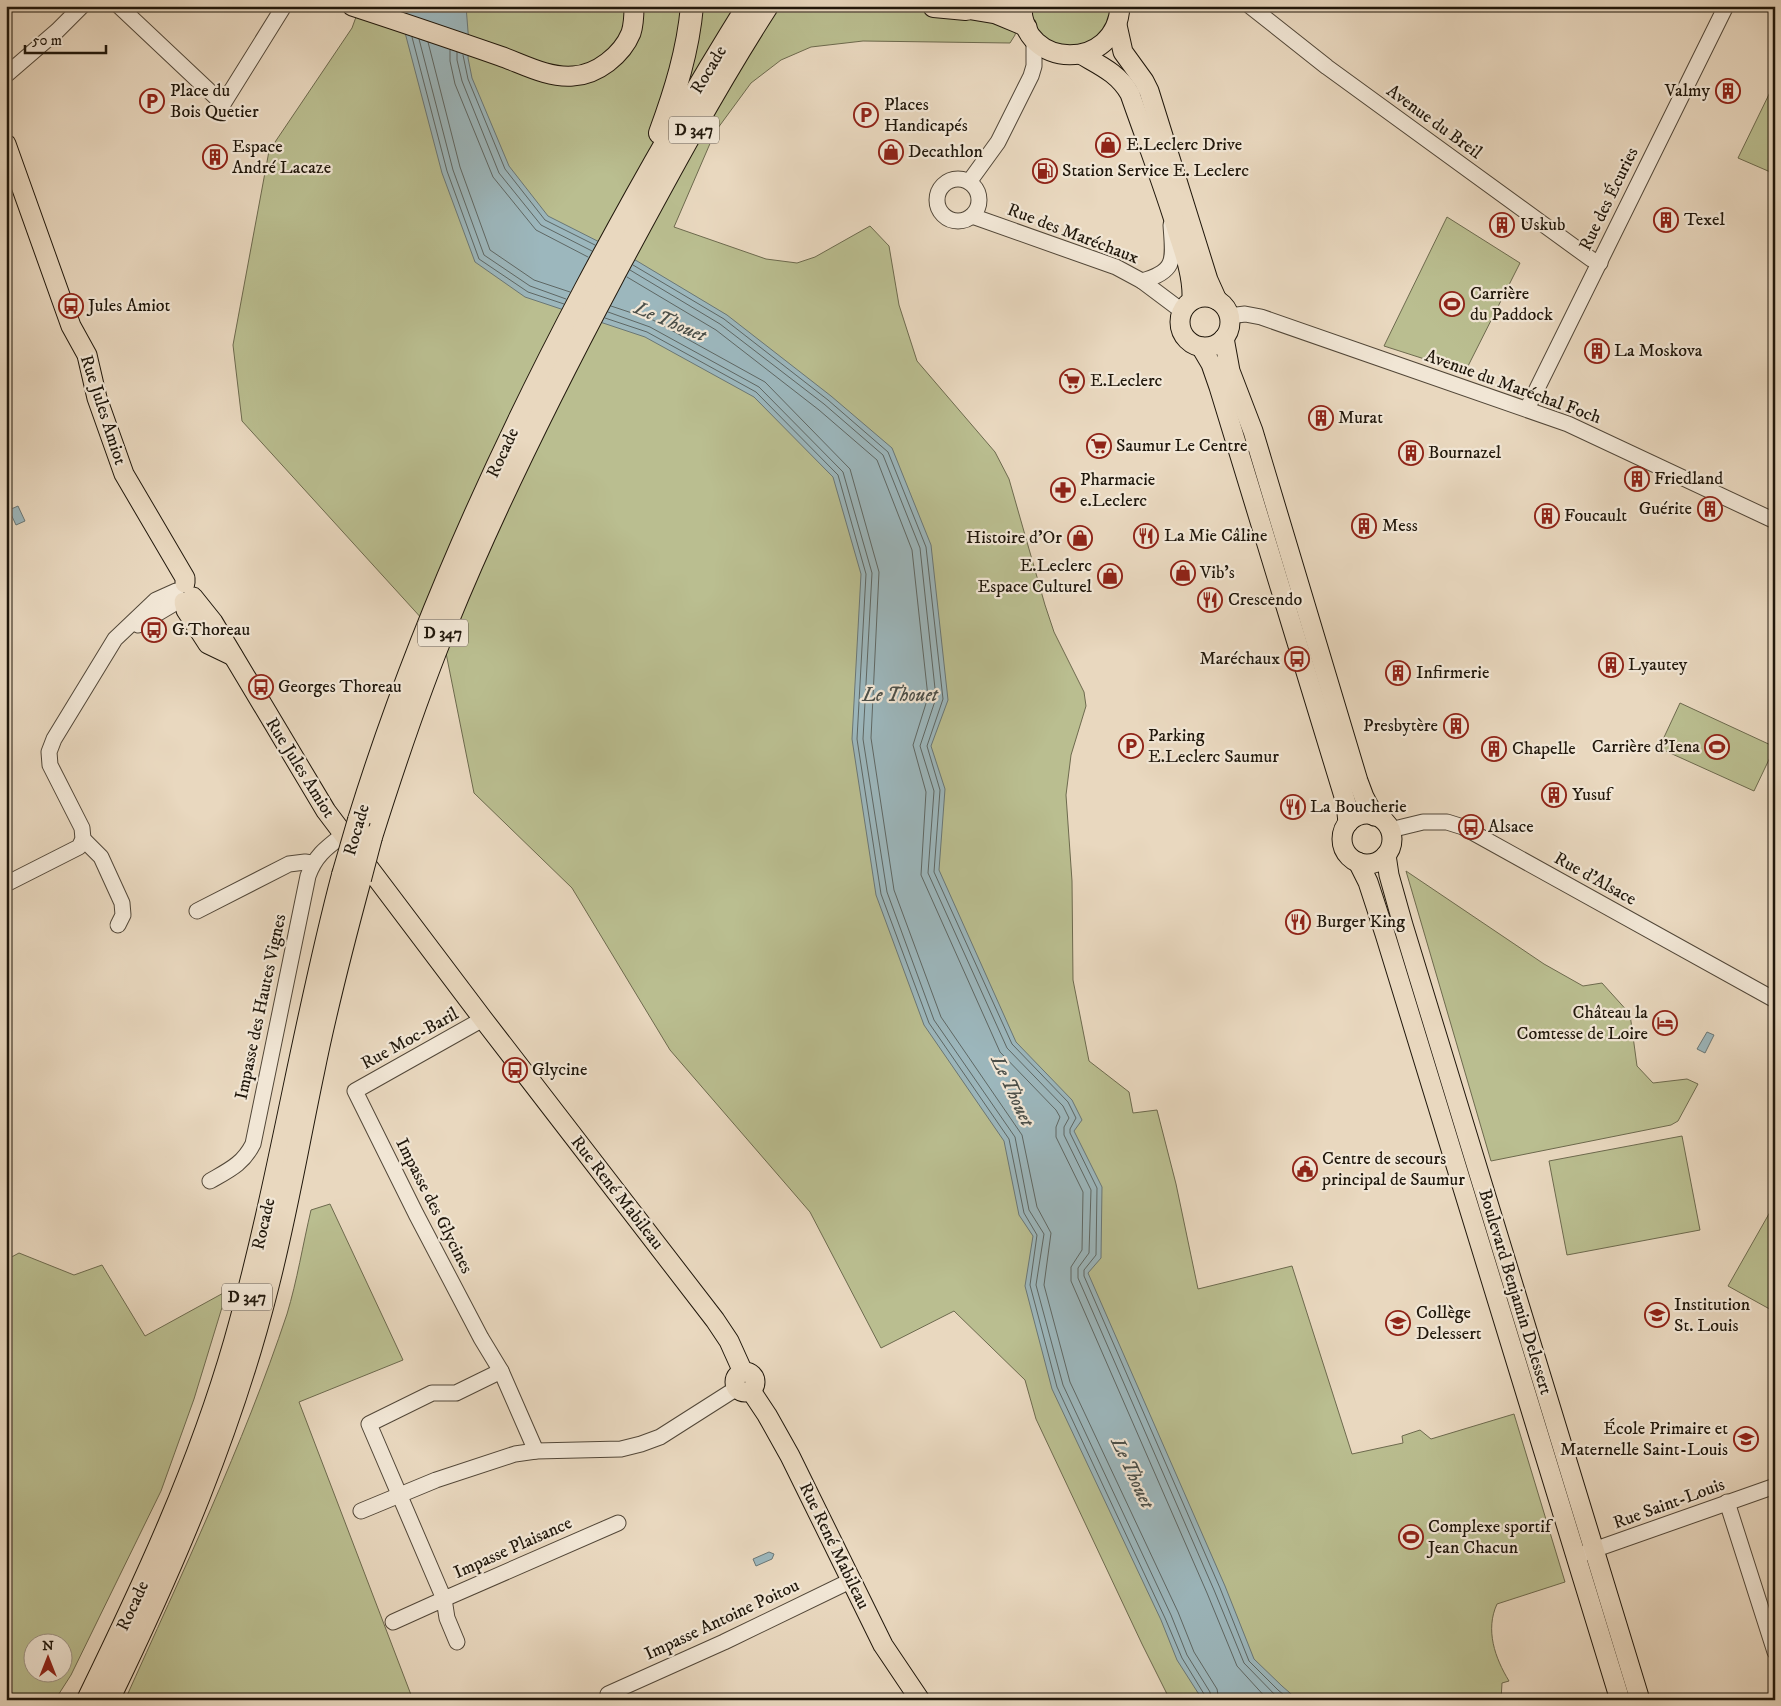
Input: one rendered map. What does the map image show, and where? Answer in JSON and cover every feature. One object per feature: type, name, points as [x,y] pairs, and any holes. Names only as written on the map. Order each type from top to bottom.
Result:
[{"type":"highway","points":[[641,186],[682,68],[692,6]]},
{"type":"highway","name":"Rocade","points":[[88,1700],[169,1528],[197,1458],[221,1386],[243,1312],[259,1248],[310,1009],[352,877],[358,831],[394,712],[419,645],[462,545],[524,431],[571,316],[638,210],[641,186],[748,6]]},
{"type":"highway","name":"D 347","points":[[638,210],[767,6]]},
{"type":"highway","points":[[742,46],[785,6]]},
{"type":"highway","points":[[934,6],[961,8]]},
{"type":"highway","name":"D 347","points":[[108,1700],[143,1628],[202,1491],[251,1345],[268,1284],[352,877]]},
{"type":"main road","points":[[352,6],[521,64],[559,68],[586,63],[600,54],[613,43],[623,29],[633,6]]},
{"type":"main road","points":[[1022,6],[1024,19],[1030,33]]},
{"type":"main road","points":[[961,8],[996,14],[1030,33],[1044,48],[1056,54],[1069,56],[1082,55],[1097,49],[1109,39],[1117,25],[1120,6]]},
{"type":"main road","points":[[1082,55],[1113,73],[1125,85],[1130,94],[1169,205],[1192,284],[1180,326],[1182,334],[1193,345],[1210,347],[1218,344],[1224,338],[1229,328],[1229,316],[1227,310],[1217,300],[1208,280],[1153,100],[1144,80],[1123,52],[1117,25]]},
{"type":"main road","name":"Rue Jules Amiot","points":[[6,144],[71,326],[87,355],[97,398],[124,474],[185,578],[184,595],[213,622],[310,785],[358,831],[483,1019]]},
{"type":"main road","points":[[1187,305],[1205,297],[1217,300]]},
{"type":"main road","points":[[1224,338],[1230,371],[1253,431],[1358,782],[1374,816],[1386,824],[1390,830],[1392,843],[1386,855],[1373,864],[1365,864],[1349,857],[1342,844],[1344,830],[1348,823],[1360,815],[1374,816]]},
{"type":"main road","points":[[1201,347],[1219,386],[1346,803],[1348,823]]},
{"type":"main road","name":"Boulevard Benjamin Delessert","points":[[1386,855],[1389,876],[1403,925],[1640,1700]]},
{"type":"main road","name":"Boulevard Benjamin Delessert","points":[[1358,862],[1373,895],[1620,1700]]},
{"type":"main road","name":"Rue René Mabileau","points":[[483,1019],[704,1305],[729,1341],[743,1384],[768,1415],[852,1580],[883,1646],[920,1700]]},
{"type":"street","points":[[6,75],[57,31],[82,6]]},
{"type":"street","points":[[119,6],[223,104],[284,6]]},
{"type":"street","name":"Avenue du Breil","points":[[1250,6],[1326,67],[1591,259],[1600,263]]},
{"type":"street","name":"Rue des Écuries","points":[[1527,409],[1726,6]]},
{"type":"street","points":[[972,216],[978,208],[980,200],[976,190],[969,182],[998,142],[1034,70],[1030,33]]},
{"type":"street","name":"Rue des Maréchaux","points":[[969,182],[956,179],[947,182],[941,189],[937,200],[940,212],[948,219],[962,221],[972,216],[1116,267],[1187,305]]},
{"type":"street","points":[[1142,281],[1161,275],[1170,263],[1173,251],[1169,205]]},
{"type":"street","name":"Avenue du Maréchal Foch","points":[[1229,316],[1245,314],[1262,317],[1527,409],[1609,442],[1775,522]]},
{"type":"street","points":[[6,884],[79,847],[83,839],[82,828],[50,766],[49,752],[54,740],[109,647],[123,631],[156,600],[184,595]]},
{"type":"street","name":"Rue d'Alsace","points":[[1390,830],[1423,822],[1448,822],[1463,827],[1775,1000]]},
{"type":"street","points":[[197,911],[289,864],[312,863],[319,855],[358,831]]},
{"type":"street","points":[[83,839],[101,857],[122,903],[123,915],[118,925]]},
{"type":"street","name":"Impasse des Hautes Vignes","points":[[210,1181],[234,1167],[246,1156],[253,1144],[312,863]]},
{"type":"street","name":"Rue Moc-Baril","points":[[355,1091],[483,1019]]},
{"type":"street","name":"Impasse des Glycines","points":[[355,1091],[480,1338],[501,1371],[536,1451]]},
{"type":"street","name":"Impasse Plaisance","points":[[501,1371],[456,1393],[432,1393],[369,1424],[444,1599],[618,1523]]},
{"type":"street","points":[[361,1511],[467,1469],[515,1454],[536,1451],[621,1449],[641,1444],[660,1437],[743,1384]]},
{"type":"street","name":"Rue Saint-Louis","points":[[1576,1556],[1775,1486]]},
{"type":"street","points":[[1727,1502],[1769,1612],[1775,1652]]},
{"type":"street","name":"Impasse Antoine Poitou","points":[[608,1694],[724,1642],[852,1580]]},
{"type":"street","points":[[393,1622],[444,1599],[447,1618],[457,1642]]},
{"type":"green space","points":[[360,6],[1021,6],[1015,35],[1010,43],[863,41],[811,47],[781,60],[751,83],[715,132],[674,227],[766,259],[797,263],[815,257],[870,226],[889,246],[899,305],[917,361],[995,452],[1009,479],[1054,632],[1084,692],[1086,706],[1071,755],[1066,795],[1072,881],[1073,980],[1089,1061],[1129,1092],[1133,1113],[1157,1110],[1176,1184],[1198,1289],[1292,1266],[1352,1454],[1403,1443],[1402,1436],[1420,1430],[1431,1439],[1514,1414],[1565,1582],[1497,1604],[1492,1624],[1493,1644],[1509,1681],[1502,1683],[1501,1700],[1170,1700],[1036,1419],[1025,1380],[954,1311],[881,1348],[810,1212],[670,1050],[572,888],[474,793],[444,643],[242,421],[233,345],[269,151],[352,28]]},
{"type":"green space","points":[[1030,6],[1113,6],[1112,15],[1095,41],[1064,48],[1043,37],[1034,23]]},
{"type":"green space","points":[[1775,82],[1775,174],[1738,158]]},
{"type":"green space","name":"Carrière du Paddock","points":[[1447,217],[1520,263],[1465,372],[1384,346]]},
{"type":"green space","name":"Carrière d'Iena","points":[[1680,703],[1775,747],[1754,791],[1659,748]]},
{"type":"green space","points":[[1406,871],[1544,964],[1583,986],[1602,983],[1630,1014],[1637,1066],[1653,1083],[1687,1079],[1698,1084],[1678,1121],[1671,1125],[1491,1161]]},
{"type":"green space","points":[[1682,1136],[1700,1230],[1567,1255],[1549,1161]]},
{"type":"green space","points":[[330,1204],[403,1360],[299,1402],[413,1700],[125,1700],[211,1509],[270,1363],[291,1301],[311,1210]]},
{"type":"green space","points":[[1775,1206],[1775,1312],[1728,1286]]},
{"type":"green space","points":[[19,1253],[74,1275],[102,1265],[145,1336],[227,1291],[194,1399],[161,1491],[72,1673],[72,1634],[22,1634],[22,1684],[65,1684],[55,1700],[6,1700],[6,1260]]},
{"type":"water","name":"Le Thouet","points":[[398,6],[466,6],[469,44],[468,58],[472,78],[509,166],[548,216],[637,261],[727,315],[831,396],[892,448],[931,545],[948,700],[931,746],[945,789],[939,870],[1016,1042],[1072,1100],[1082,1120],[1074,1131],[1102,1187],[1101,1258],[1088,1273],[1225,1586],[1254,1659],[1298,1700],[1200,1700],[1200,1696],[1177,1660],[1161,1620],[1052,1389],[1025,1286],[1033,1236],[1019,1215],[1004,1141],[924,1025],[876,895],[852,739],[861,574],[833,477],[754,397],[645,337],[525,297],[475,262],[442,173]]},
{"type":"water","points":[[18,506],[25,521],[16,525],[9,510]]},
{"type":"water","points":[[1707,1032],[1714,1035],[1705,1053],[1697,1049]]},
{"type":"water","points":[[769,1552],[774,1554],[772,1559],[756,1566],[753,1559]]},
{"type":"place","name":"Valmy","points":[[1728,91]]},
{"type":"place","name":"Place du Bois Quetier","points":[[152,101]]},
{"type":"place","name":"Places Handicapés","points":[[866,115]]},
{"type":"place","name":"E.Leclerc Drive","points":[[1108,145]]},
{"type":"place","name":"Decathlon","points":[[891,152]]},
{"type":"place","name":"Espace André Lacaze","points":[[215,157]]},
{"type":"place","name":"Station Service E. Leclerc","points":[[1045,171]]},
{"type":"place","name":"Texel","points":[[1666,220]]},
{"type":"place","name":"Uskub","points":[[1502,225]]},
{"type":"place","name":"Carrière du Paddock","points":[[1452,304]]},
{"type":"place","name":"Jules Amiot","points":[[71,306]]},
{"type":"place","name":"La Moskova","points":[[1597,351]]},
{"type":"place","name":"E.Leclerc","points":[[1072,381]]},
{"type":"place","name":"Murat","points":[[1321,418]]},
{"type":"place","name":"Saumur Le Centre","points":[[1099,446]]},
{"type":"place","name":"Bournazel","points":[[1411,453]]},
{"type":"place","name":"Friedland","points":[[1637,479]]},
{"type":"place","name":"Pharmacie e.Leclerc","points":[[1063,490]]},
{"type":"place","name":"Guérite","points":[[1710,509]]},
{"type":"place","name":"Foucault","points":[[1547,516]]},
{"type":"place","name":"Mess","points":[[1364,526]]},
{"type":"place","name":"La Mie Câline","points":[[1146,536]]},
{"type":"place","name":"Histoire d'Or","points":[[1080,538]]},
{"type":"place","name":"Vib's","points":[[1183,573]]},
{"type":"place","name":"E.Leclerc Espace Culturel","points":[[1110,576]]},
{"type":"place","name":"Crescendo","points":[[1210,600]]},
{"type":"place","name":"G.Thoreau","points":[[154,630]]},
{"type":"place","name":"Maréchaux","points":[[1297,659]]},
{"type":"place","name":"Lyautey","points":[[1611,665]]},
{"type":"place","name":"Infirmerie","points":[[1398,673]]},
{"type":"place","name":"Georges Thoreau","points":[[261,687]]},
{"type":"place","name":"Presbytère","points":[[1456,726]]},
{"type":"place","name":"Parking E.Leclerc Saumur","points":[[1131,746]]},
{"type":"place","name":"Carrière d'Iena","points":[[1717,747]]},
{"type":"place","name":"Chapelle","points":[[1494,749]]},
{"type":"place","name":"Yusuf","points":[[1554,795]]},
{"type":"place","name":"La Boucherie","points":[[1293,807]]},
{"type":"place","name":"Alsace","points":[[1471,827]]},
{"type":"place","name":"Burger King","points":[[1298,922]]},
{"type":"place","name":"Château la Comtesse de Loire","points":[[1665,1023]]},
{"type":"place","name":"Glycine","points":[[515,1070]]},
{"type":"place","name":"Centre de secours principal de Saumur","points":[[1305,1169]]},
{"type":"place","name":"Institution St. Louis","points":[[1657,1315]]},
{"type":"place","name":"Collège Delessert","points":[[1398,1323]]},
{"type":"place","name":"École Primaire et Maternelle Saint-Louis","points":[[1746,1439]]},
{"type":"place","name":"Complexe sportif Jean Chacun","points":[[1411,1537]]}]
